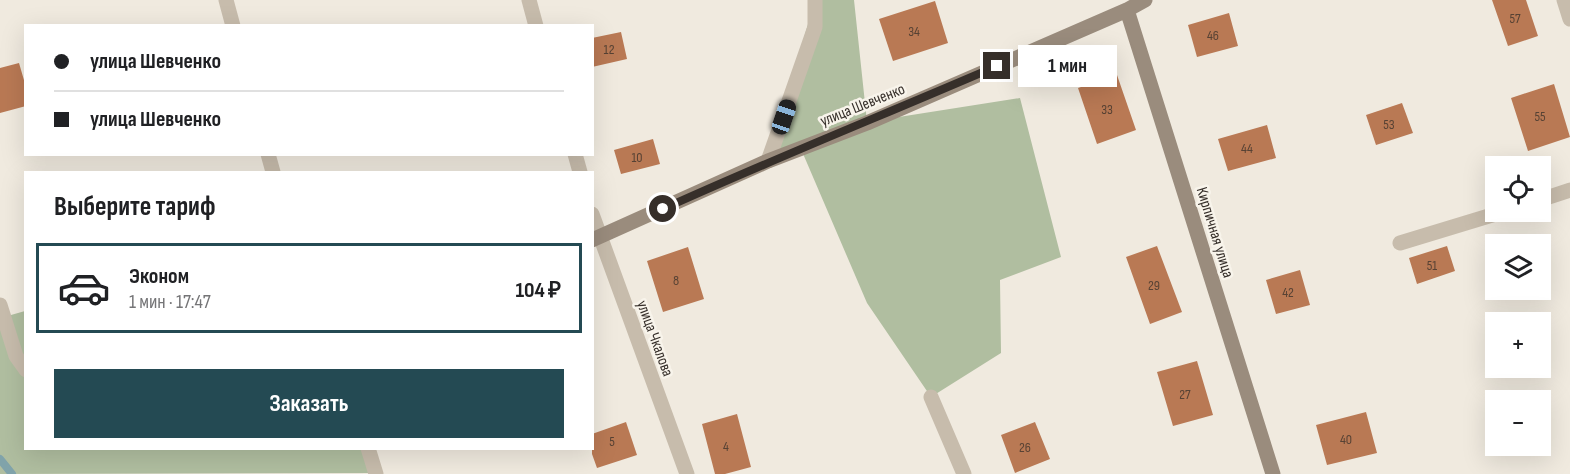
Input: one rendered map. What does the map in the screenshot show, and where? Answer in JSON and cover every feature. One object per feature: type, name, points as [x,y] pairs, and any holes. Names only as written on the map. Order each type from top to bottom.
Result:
[{"type":"street","points":[[226,0],[232,24]]},
{"type":"street","points":[[529,0],[535,24]]},
{"type":"street","points":[[768,161],[815,27],[816,0]]},
{"type":"street","name":"улица Шевченко","points":[[596,239],[768,161],[867,123],[1126,5],[1145,0]]},
{"type":"street","name":"Кирпичная улица","points":[[1126,5],[1273,474]]},
{"type":"street","points":[[269,156],[273,171]]},
{"type":"street","points":[[576,156],[580,171]]},
{"type":"street","points":[[1551,196],[1570,190]]},
{"type":"street","points":[[1400,243],[1485,217]]},
{"type":"street","name":"улица Чкалова","points":[[596,239],[687,474]]},
{"type":"street","points":[[0,305],[16,356],[24,367]]},
{"type":"street","points":[[931,398],[964,474]]},
{"type":"street","points":[[369,450],[376,474]]},
{"type":"green space","points":[[815,0],[854,0],[867,122],[1020,98],[1061,257],[1000,280],[1001,353],[931,397],[867,303],[801,149],[768,161]]},
{"type":"green space","points":[[0,305],[4,317],[24,311],[24,450],[368,450],[376,473],[0,474]]},
{"type":"building","points":[[1492,0],[1526,0],[1538,36],[1508,46]]},
{"type":"building","points":[[935,1],[948,43],[893,61],[879,19]]},
{"type":"building","points":[[1229,13],[1238,46],[1197,57],[1188,25]]},
{"type":"building","points":[[621,32],[627,59],[594,67],[594,38]]},
{"type":"building","points":[[19,63],[24,80],[24,107],[0,113],[0,68]]},
{"type":"building","points":[[1117,75],[1136,130],[1097,144],[1078,88]]},
{"type":"building","points":[[1554,84],[1570,137],[1528,151],[1511,98]]},
{"type":"building","points":[[1402,103],[1413,133],[1376,145],[1366,115]]},
{"type":"building","points":[[1267,125],[1276,158],[1228,171],[1218,139]]},
{"type":"building","points":[[653,139],[660,164],[621,174],[614,150]]},
{"type":"building","points":[[1157,246],[1182,312],[1150,324],[1126,257]]},
{"type":"building","points":[[1447,246],[1455,271],[1417,284],[1409,258]]},
{"type":"building","points":[[688,247],[704,299],[663,312],[647,261]]},
{"type":"building","points":[[1300,270],[1310,305],[1276,314],[1266,280]]},
{"type":"building","points":[[1197,361],[1213,415],[1173,426],[1157,372]]},
{"type":"building","points":[[1366,412],[1377,453],[1327,465],[1316,425]]},
{"type":"building","points":[[737,414],[751,467],[725,474],[715,474],[702,424]]},
{"type":"building","points":[[626,422],[637,455],[597,468],[592,454],[594,433]]},
{"type":"building","points":[[1035,422],[1050,459],[1015,473],[1001,435]]},
{"type":"waterway","points":[[0,459],[12,474]]},
{"type":"route","points":[[663,209],[768,161],[867,123],[997,66]]}]
